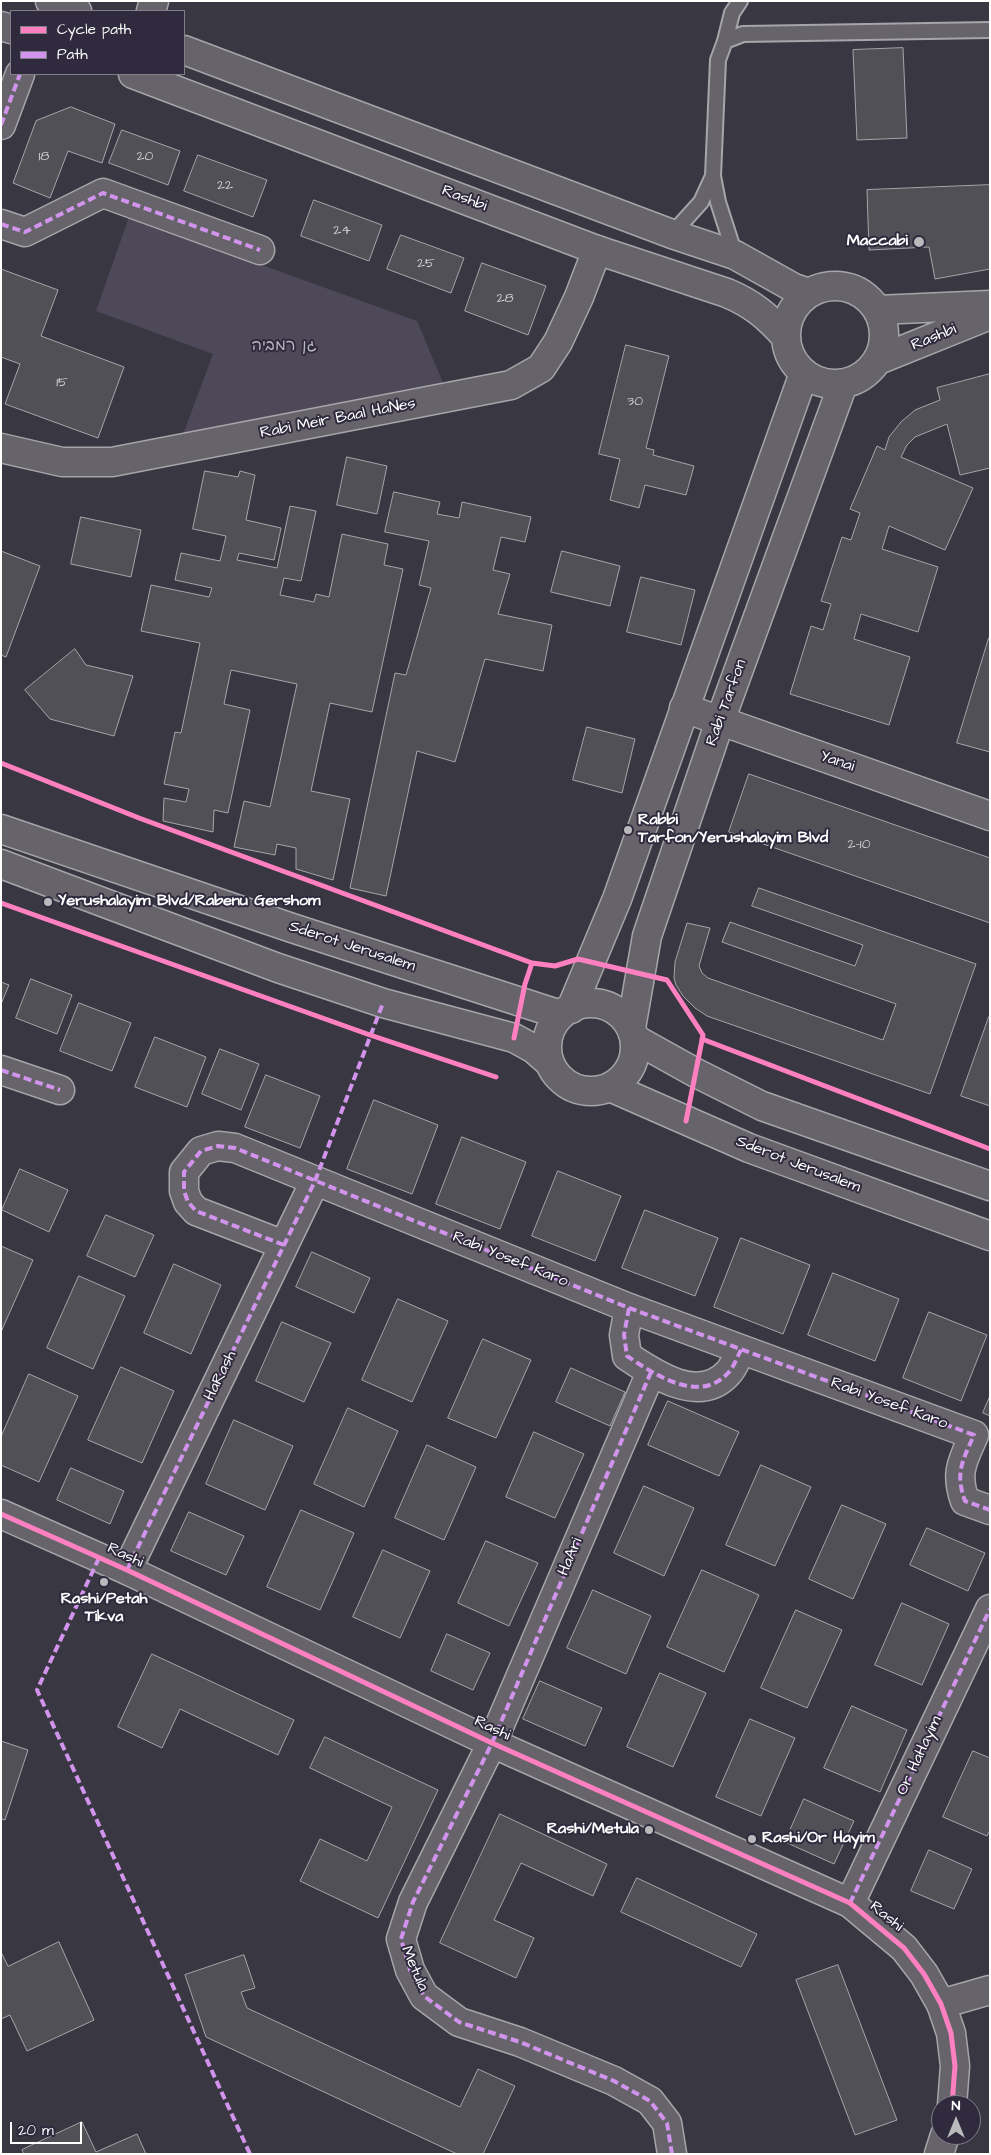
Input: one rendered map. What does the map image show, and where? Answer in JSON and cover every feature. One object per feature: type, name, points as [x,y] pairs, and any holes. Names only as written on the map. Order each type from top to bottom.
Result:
[{"type":"street","points":[[50,1],[75,10]]},
{"type":"street","points":[[185,50],[672,234],[735,255],[794,288],[810,293]]},
{"type":"street","points":[[1,125],[20,75]]},
{"type":"street","name":"Rashbi","points":[[136,75],[597,250],[745,301],[765,314],[786,337]]},
{"type":"street","points":[[1,224],[25,232],[103,193],[260,250]]},
{"type":"street","name":"Rabi Meir Baal HaNes","points":[[1,448],[62,462],[112,462],[511,386],[541,368],[558,342],[579,297],[597,250]]},
{"type":"street","points":[[839,286],[854,290],[868,298],[878,310],[883,322],[883,348],[878,360],[869,371],[857,379],[843,384],[816,381],[794,363],[788,351],[787,325],[791,313],[799,302],[810,293],[824,288],[839,286]]},
{"type":"street","name":"Rashbi","points":[[878,310],[990,305]]},
{"type":"street","name":"Rashbi","points":[[878,360],[990,315]]},
{"type":"street","points":[[550,1063],[548,1038],[553,1026],[566,1012],[617,898],[804,373]]},
{"type":"street","name":"Rabi Tarfon","points":[[633,1034],[647,936],[720,721],[843,384]]},
{"type":"street","name":"Yanai","points":[[684,708],[990,816]]},
{"type":"street","name":"Sderot Jerusalem","points":[[1,829],[292,928],[566,1012]]},
{"type":"street","points":[[1,864],[278,968],[383,1002],[514,1038],[534,1049],[550,1063],[562,1080],[580,1090],[600,1090],[610,1087],[627,1072],[633,1062],[635,1050],[633,1034],[625,1019],[616,1011],[594,1003],[582,1004],[566,1012]]},
{"type":"street","points":[[633,1034],[696,1074],[762,1106],[990,1186]]},
{"type":"street","points":[[1,1070],[60,1090]]},
{"type":"street","name":"Sderot Jerusalem","points":[[610,1087],[749,1148],[990,1236]]},
{"type":"street","name":"Rabi Yosef Karo","points":[[284,1245],[196,1211],[188,1202],[184,1191],[184,1172],[201,1151],[218,1146],[235,1148],[629,1308],[974,1435],[962,1462],[959,1483],[965,1501],[990,1510]]},
{"type":"street","name":"HaRash","points":[[127,1570],[315,1181]]},
{"type":"street","points":[[629,1308],[624,1335],[627,1356],[651,1372],[676,1385],[710,1387],[728,1373],[741,1350]]},
{"type":"street","name":"HaAri","points":[[492,1742],[651,1372]]},
{"type":"street","name":"Rashi","points":[[1,1514],[127,1570],[492,1742],[850,1903],[904,1948],[924,1974],[941,2004],[951,2033],[955,2066],[953,2095]]},
{"type":"street","name":"Or HaHayim","points":[[850,1903],[990,1609]]},
{"type":"street","name":"Metula","points":[[492,1742],[413,1902],[401,1939],[410,1970],[424,1996],[459,2022],[520,2042],[614,2082],[650,2101],[667,2123],[672,2154]]},
{"type":"street","points":[[941,2004],[990,1990]]},
{"type":"lane","points":[[735,255],[718,202],[713,176],[718,60],[732,14],[740,1]]},
{"type":"lane","points":[[725,41],[743,34],[990,30]]},
{"type":"lane","points":[[672,234],[701,202],[713,176]]},
{"type":"green space","name":"גן רמביה","points":[[129,217],[417,321],[446,390],[182,437],[213,354],[96,311]]},
{"type":"building","points":[[903,48],[907,138],[857,140],[853,50]]},
{"type":"building","points":[[71,107],[115,124],[102,163],[68,151],[50,198],[13,183],[36,121]]},
{"type":"building","points":[[122,130],[180,151],[168,185],[109,163]]},
{"type":"building","points":[[198,155],[267,180],[253,217],[184,191]]},
{"type":"building","points":[[990,185],[990,269],[935,279],[929,247],[869,250],[867,190]]},
{"type":"building","points":[[314,200],[382,225],[369,261],[301,236]]},
{"type":"building","points":[[401,235],[464,258],[451,293],[387,269]]},
{"type":"building","points":[[482,263],[546,286],[528,335],[465,311]]},
{"type":"building","points":[[1,269],[58,290],[41,336],[124,367],[98,438],[5,404],[20,364],[1,357]]},
{"type":"building","points":[[626,345],[669,356],[646,448],[654,450],[653,455],[694,466],[686,495],[645,485],[639,508],[610,500],[620,459],[599,454]]},
{"type":"building","points":[[990,374],[990,468],[960,475],[947,424],[915,437],[907,445],[901,457],[973,488],[945,550],[889,526],[882,549],[938,567],[918,632],[861,614],[854,639],[910,657],[889,725],[790,694],[811,626],[823,630],[831,604],[821,601],[842,537],[851,540],[860,513],[850,509],[877,446],[885,450],[889,437],[901,422],[915,410],[940,400],[937,388]]},
{"type":"building","points":[[347,457],[387,466],[377,514],[337,505]]},
{"type":"building","points":[[205,471],[238,477],[240,471],[255,475],[246,520],[281,528],[274,560],[239,553],[237,560],[277,568],[290,506],[316,511],[301,581],[284,578],[280,595],[314,602],[316,594],[329,597],[342,534],[388,544],[384,565],[403,569],[372,712],[330,703],[311,791],[350,799],[333,880],[296,869],[296,848],[277,844],[275,855],[234,847],[244,801],[270,807],[297,684],[231,670],[224,704],[250,710],[228,813],[214,810],[213,832],[163,821],[164,798],[186,802],[189,789],[164,784],[175,732],[181,733],[200,643],[141,631],[151,585],[209,597],[212,588],[175,580],[181,553],[220,561],[226,536],[193,529]]},
{"type":"building","points":[[394,492],[440,502],[437,514],[459,518],[462,502],[531,517],[525,542],[501,537],[493,570],[510,574],[498,614],[552,625],[543,671],[485,659],[455,762],[417,751],[386,896],[350,888],[395,673],[406,675],[431,588],[419,585],[429,541],[385,532]]},
{"type":"building","points":[[81,517],[141,530],[131,577],[71,564]]},
{"type":"building","points":[[1,551],[40,566],[6,657],[1,655]]},
{"type":"building","points":[[562,551],[620,566],[610,606],[551,592]]},
{"type":"building","points":[[641,577],[695,590],[681,645],[627,632]]},
{"type":"building","points":[[990,638],[990,752],[957,743]]},
{"type":"building","points":[[75,649],[86,665],[133,676],[114,736],[50,719],[25,690]]},
{"type":"building","points":[[587,727],[635,739],[622,793],[573,780]]},
{"type":"building","points":[[749,774],[990,858],[990,923],[729,832]]},
{"type":"building","points":[[759,888],[976,964],[930,1094],[707,1016],[695,1008],[683,996],[674,978],[675,962],[687,923],[710,928],[699,966],[702,973],[708,978],[883,1040],[896,1004],[722,942],[730,922],[855,966],[863,945],[752,906]]},
{"type":"building","points":[[31,979],[72,995],[57,1034],[16,1018]]},
{"type":"building","points":[[1,982],[9,985],[1,1004]]},
{"type":"building","points":[[79,1003],[131,1023],[112,1071],[60,1051]]},
{"type":"building","points":[[990,1018],[990,1106],[961,1096]]},
{"type":"building","points":[[155,1037],[206,1057],[187,1107],[135,1087]]},
{"type":"building","points":[[220,1049],[259,1064],[241,1110],[202,1094]]},
{"type":"building","points":[[266,1075],[320,1096],[300,1148],[245,1127]]},
{"type":"building","points":[[374,1100],[438,1125],[412,1194],[347,1169]]},
{"type":"building","points":[[462,1137],[526,1162],[500,1229],[436,1204]]},
{"type":"building","points":[[20,1169],[68,1190],[49,1232],[2,1210]]},
{"type":"building","points":[[558,1171],[621,1196],[595,1261],[532,1236]]},
{"type":"building","points":[[645,1210],[718,1238],[695,1296],[622,1268]]},
{"type":"building","points":[[106,1215],[154,1235],[135,1277],[87,1256]]},
{"type":"building","points":[[741,1238],[810,1265],[783,1334],[714,1307]]},
{"type":"building","points":[[1,1246],[33,1260],[1,1332]]},
{"type":"building","points":[[312,1252],[370,1278],[354,1313],[296,1287]]},
{"type":"building","points":[[174,1264],[221,1285],[191,1354],[144,1333]]},
{"type":"building","points":[[833,1273],[899,1299],[875,1361],[808,1335]]},
{"type":"building","points":[[79,1276],[125,1296],[93,1369],[47,1348]]},
{"type":"building","points":[[398,1299],[448,1321],[412,1402],[362,1380]]},
{"type":"building","points":[[929,1312],[987,1335],[961,1401],[903,1378]]},
{"type":"building","points":[[282,1322],[331,1343],[304,1402],[256,1381]]},
{"type":"building","points":[[483,1339],[531,1360],[496,1438],[448,1418]]},
{"type":"building","points":[[121,1367],[174,1391],[142,1463],[88,1440]]},
{"type":"building","points":[[571,1368],[625,1392],[610,1426],[556,1402]]},
{"type":"building","points":[[29,1374],[78,1396],[39,1482],[1,1465],[1,1437]]},
{"type":"building","points":[[990,1396],[990,1416],[983,1413]]},
{"type":"building","points":[[668,1401],[739,1432],[719,1476],[648,1445]]},
{"type":"building","points":[[348,1408],[398,1431],[364,1507],[314,1484]]},
{"type":"building","points":[[234,1420],[293,1446],[265,1510],[206,1484]]},
{"type":"building","points":[[534,1432],[584,1454],[555,1518],[506,1497]]},
{"type":"building","points":[[427,1445],[476,1467],[444,1540],[395,1518]]},
{"type":"building","points":[[761,1465],[811,1487],[775,1566],[726,1545]]},
{"type":"building","points":[[71,1468],[124,1491],[110,1524],[57,1500]]},
{"type":"building","points":[[644,1486],[694,1508],[664,1576],[614,1553]]},
{"type":"building","points":[[842,1505],[886,1524],[853,1599],[809,1579]]},
{"type":"building","points":[[301,1510],[354,1533],[320,1610],[267,1587]]},
{"type":"building","points":[[189,1512],[244,1536],[226,1575],[171,1551]]},
{"type":"building","points":[[927,1528],[985,1553],[968,1591],[910,1565]]},
{"type":"building","points":[[486,1541],[538,1563],[509,1626],[458,1603]]},
{"type":"building","points":[[383,1550],[430,1571],[400,1638],[353,1617]]},
{"type":"building","points":[[702,1570],[759,1595],[724,1672],[667,1647]]},
{"type":"building","points":[[593,1590],[651,1616],[626,1674],[567,1648]]},
{"type":"building","points":[[902,1603],[949,1624],[922,1685],[875,1665]]},
{"type":"building","points":[[796,1610],[842,1630],[807,1708],[761,1688]]},
{"type":"building","points":[[447,1634],[490,1653],[473,1690],[431,1671]]},
{"type":"building","points":[[152,1654],[294,1720],[278,1755],[180,1709],[162,1748],[118,1727]]},
{"type":"building","points":[[660,1673],[706,1693],[673,1767],[627,1747]]},
{"type":"building","points":[[540,1681],[602,1708],[585,1746],[523,1719]]},
{"type":"building","points":[[852,1706],[907,1730],[880,1792],[824,1768]]},
{"type":"building","points":[[750,1719],[795,1738],[761,1816],[716,1797]]},
{"type":"building","points":[[325,1737],[438,1790],[378,1918],[300,1881],[320,1839],[367,1861],[392,1807],[310,1768]]},
{"type":"building","points":[[1,1741],[28,1750],[5,1820],[1,1819]]},
{"type":"building","points":[[973,1751],[990,1758],[990,1830],[987,1836],[943,1817]]},
{"type":"building","points":[[804,1799],[854,1821],[834,1864],[785,1842]]},
{"type":"building","points":[[500,1814],[607,1864],[593,1896],[521,1863],[494,1920],[534,1938],[516,1978],[440,1943]]},
{"type":"building","points":[[929,1850],[972,1869],[954,1909],[911,1891]]},
{"type":"building","points":[[637,1878],[757,1934],[741,1967],[621,1912]]},
{"type":"building","points":[[59,1942],[94,2020],[27,2051],[10,2015],[1,2019],[1,1952],[8,1966]]},
{"type":"building","points":[[244,1955],[255,1988],[241,1992],[247,2008],[460,2107],[478,2069],[515,2086],[483,2154],[457,2154],[206,2037],[185,1975]]},
{"type":"building","points":[[838,1965],[897,2120],[855,2135],[796,1980]]},
{"type":"building","points":[[82,2122],[96,2152],[137,2134],[146,2154],[24,2154],[22,2150]]},
{"type":"marked path","points":[[1,125],[20,75]]},
{"type":"marked path","points":[[1,224],[25,232],[103,193],[260,250]]},
{"type":"marked path","points":[[127,1570],[315,1181],[383,1003]]},
{"type":"marked path","points":[[1,1070],[60,1090]]},
{"type":"marked path","points":[[284,1245],[196,1211],[188,1202],[184,1191],[184,1172],[201,1151],[218,1146],[235,1148],[629,1308],[974,1435],[961,1468],[960,1483],[965,1501],[990,1510]]},
{"type":"marked path","points":[[629,1308],[624,1335],[627,1356],[663,1378],[690,1386],[704,1386],[716,1382],[730,1371],[741,1350]]},
{"type":"marked path","points":[[651,1372],[492,1743],[413,1902],[401,1939],[410,1970],[424,1996],[459,2022],[520,2042],[614,2081],[650,2101],[667,2123],[672,2154]]},
{"type":"marked path","points":[[99,1558],[37,1690],[250,2154]]},
{"type":"marked path","points":[[850,1903],[990,1609]]},
{"type":"cycle path","points":[[1,763],[139,818],[532,963]]},
{"type":"cycle path","points":[[1,903],[370,1035],[496,1077]]},
{"type":"cycle path","points":[[514,1038],[525,984],[532,963],[555,966],[578,959],[667,980],[703,1035],[686,1121]]},
{"type":"cycle path","points":[[702,1039],[990,1149]]},
{"type":"cycle path","points":[[1,1514],[127,1570],[492,1743],[850,1903],[904,1948],[924,1974],[941,2004],[951,2033],[955,2066],[953,2095]]},
{"type":"place","name":"Maccabi","points":[[919,242]]},
{"type":"place","name":"Rabbi Tarfon/Yerushalayim Blvd","points":[[628,830]]},
{"type":"place","name":"Yerushalayim Blvd/Rabenu Gershom","points":[[48,902]]},
{"type":"place","name":"Rashi/Petah Tikva","points":[[104,1582]]},
{"type":"place","name":"Rashi/Metula","points":[[649,1830]]},
{"type":"place","name":"Rashi/Or Hayim","points":[[752,1839]]}]
